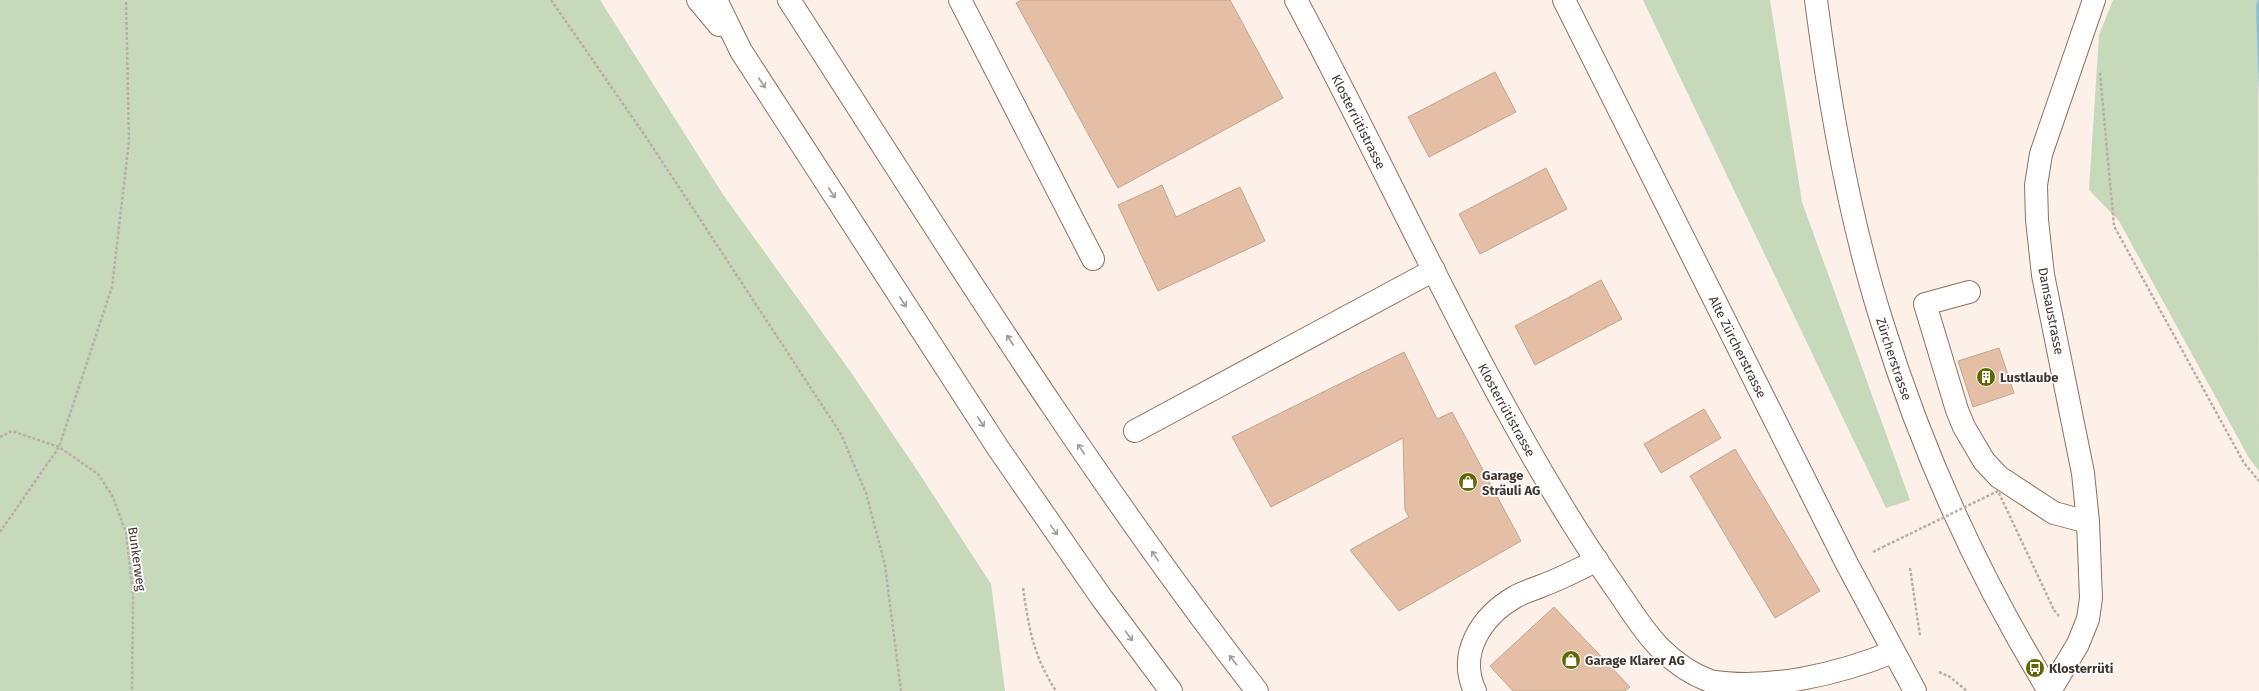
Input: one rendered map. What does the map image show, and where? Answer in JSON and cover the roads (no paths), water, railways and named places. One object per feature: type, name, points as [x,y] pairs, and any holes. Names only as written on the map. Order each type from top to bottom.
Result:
[{"type":"main road","points":[[698,0],[741,51]]},
{"type":"main road","points":[[716,0],[741,51],[998,448],[1100,597],[1171,691]]},
{"type":"main road","points":[[789,0],[1104,484],[1208,629],[1257,691]]},
{"type":"main road","points":[[960,0],[1093,259]]},
{"type":"main road","name":"Klosterrütistrasse","points":[[1296,0],[1349,98],[1434,270],[1525,443],[1597,560],[1658,647],[1680,666],[1710,681],[1742,688],[1790,685],[1850,669],[1893,652]]},
{"type":"main road","name":"Alte Zürcherstrasse","points":[[1564,0],[1843,557],[1915,691]]},
{"type":"main road","name":"Zürcherstrasse","points":[[1816,0],[1832,101],[1853,212],[1881,321],[1928,452],[1961,529],[1994,596],[2049,691]]},
{"type":"main road","name":"Damsaustrasse","points":[[2049,691],[2078,644],[2088,619],[2091,598],[2088,522],[2082,474],[2043,275],[2037,220],[2036,185],[2044,146],[2094,0]]},
{"type":"main road","points":[[1135,431],[1434,270]]},
{"type":"main road","points":[[1969,292],[1925,304],[1957,410],[1967,432],[1984,461],[1999,477],[2054,513],[2088,522]]},
{"type":"main road","points":[[1475,691],[1468,671],[1468,655],[1473,641],[1496,609],[1517,596],[1574,573],[1597,560]]},
{"type":"water","points":[[2259,0],[2259,95],[2256,6]]},
{"type":"place","name":"Lustlaube","points":[[1986,377]]},
{"type":"place","name":"Garage Sträuli AG","points":[[1468,482]]},
{"type":"place","name":"Garage Klarer AG","points":[[1571,660]]},
{"type":"place","name":"Klosterrüti","points":[[2035,668]]}]
